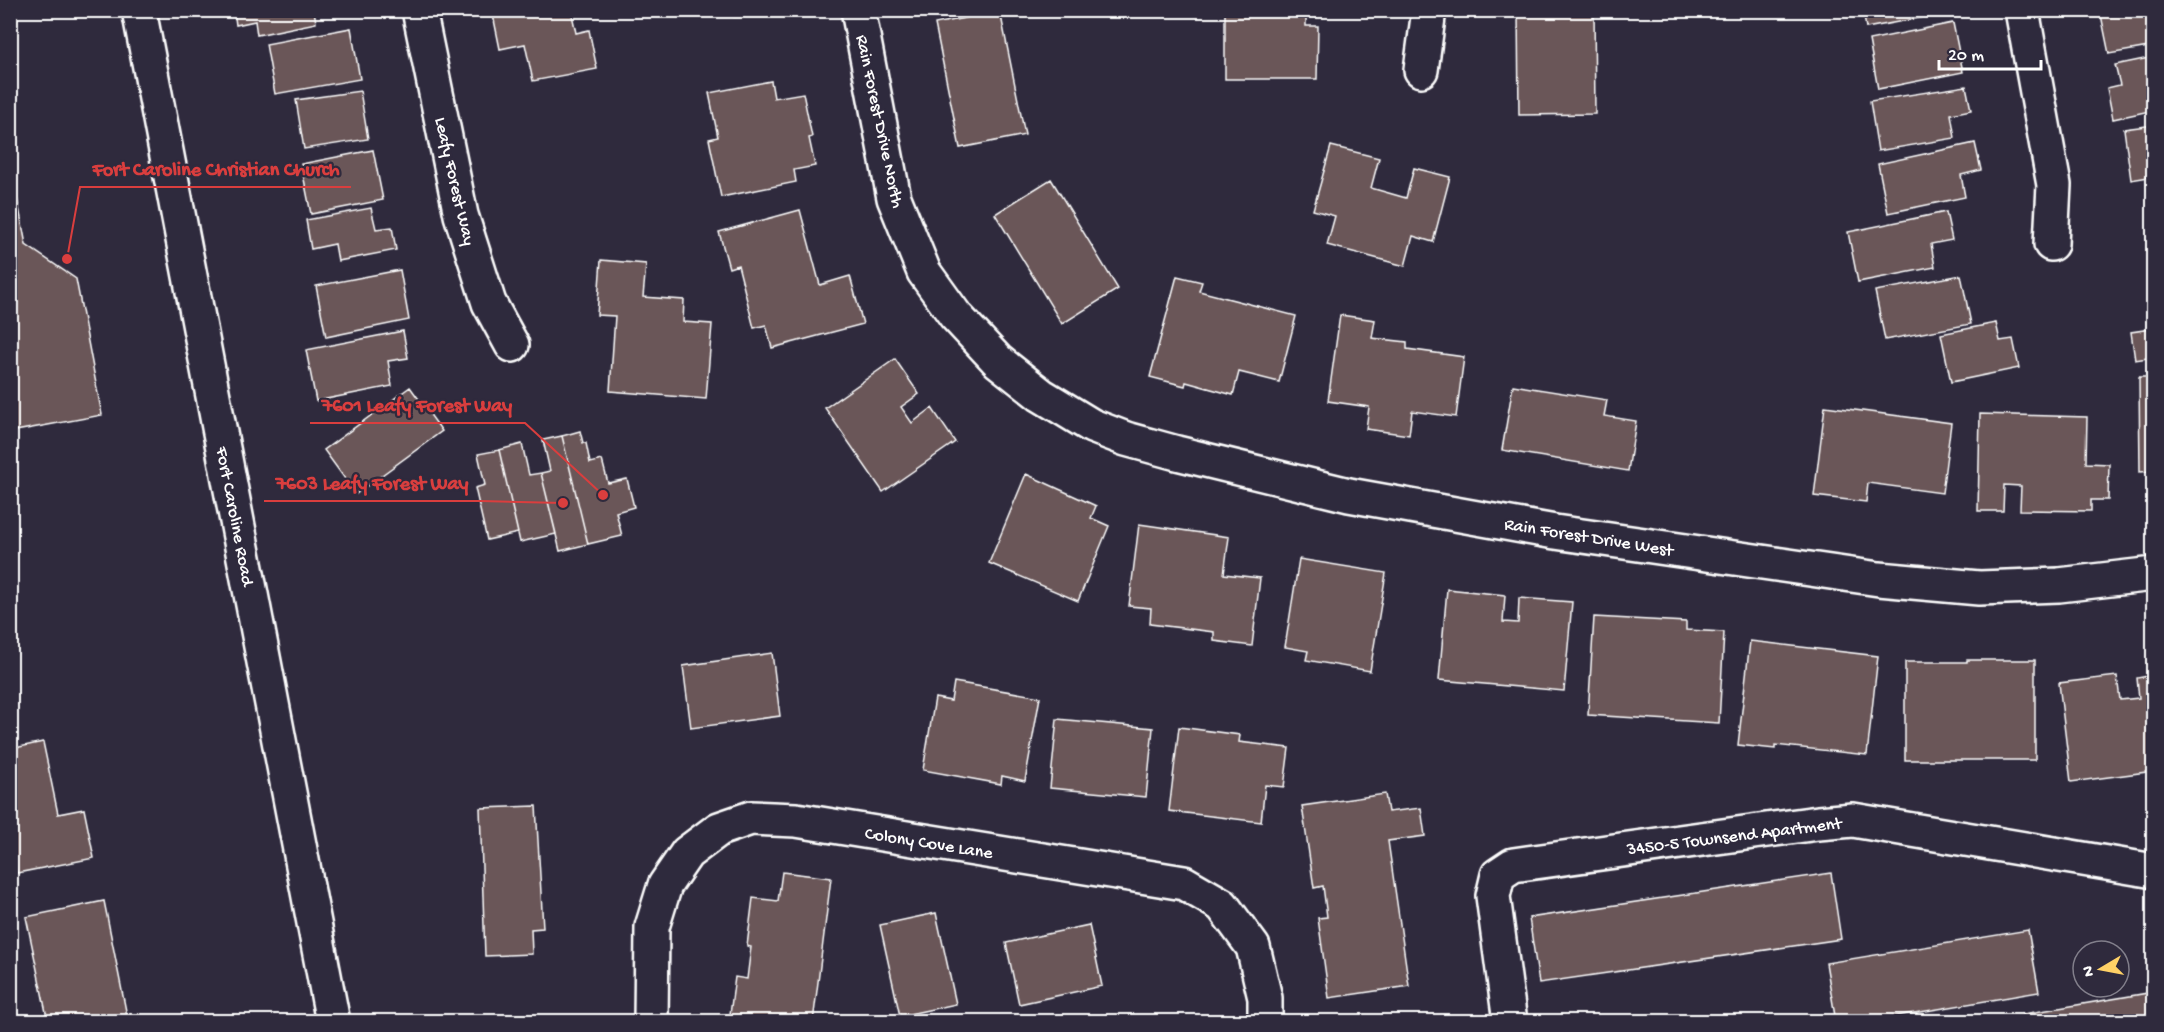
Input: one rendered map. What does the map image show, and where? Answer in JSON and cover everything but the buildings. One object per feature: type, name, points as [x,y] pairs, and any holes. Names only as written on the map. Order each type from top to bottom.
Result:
[{"type":"street","name":"Fort Caroline Road","points":[[139,10],[333,1022]]},
{"type":"street","name":"Leafy Forest Way","points":[[419,10],[461,215],[489,303],[512,345]]},
{"type":"street","name":"Rain Forest Drive North","points":[[858,10],[894,198],[924,272],[955,315],[998,361],[1041,395]]},
{"type":"street","points":[[1421,70],[1430,10]]},
{"type":"street","points":[[2022,10],[2054,185],[2051,244]]},
{"type":"street","name":"Rain Forest Drive West","points":[[1041,395],[1092,426],[1126,439],[1177,453],[1349,495],[1555,532],[1879,579],[1979,588],[2060,585],[2154,574]]},
{"type":"street","name":"Colony Cove Lane","points":[[651,1022],[652,927],[665,885],[687,853],[719,829],[751,818],[796,820],[1184,883],[1221,905],[1253,947],[1265,998],[1265,1022]]},
{"type":"street","name":"3450-5 Townsend Apartment","points":[[1510,1022],[1493,896],[1498,875],[1514,865],[1853,820],[2154,871]]},
{"type":"place","name":"Fort Caroline Christian Church","points":[[67,259]]},
{"type":"place","name":"7601 Leafy Forest Way","points":[[603,495]]},
{"type":"place","name":"7603 Leafy Forest Way","points":[[563,503]]}]
